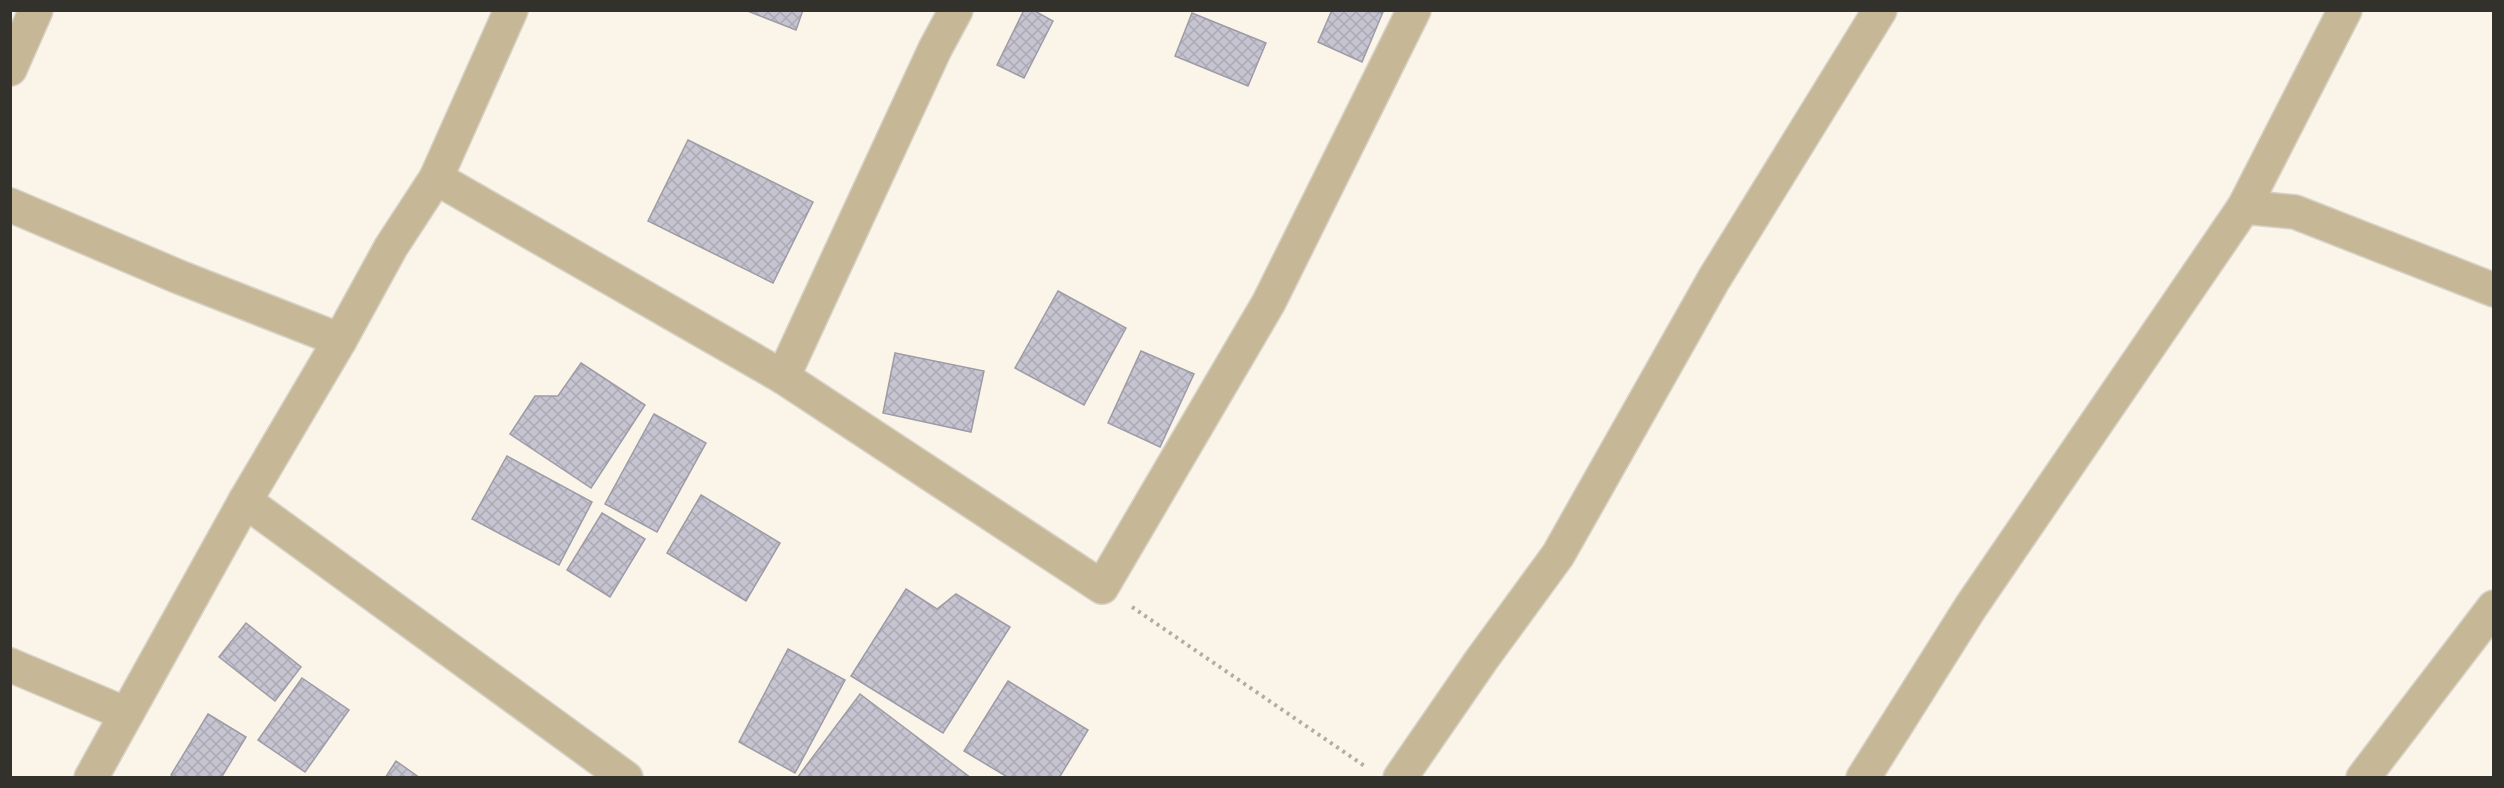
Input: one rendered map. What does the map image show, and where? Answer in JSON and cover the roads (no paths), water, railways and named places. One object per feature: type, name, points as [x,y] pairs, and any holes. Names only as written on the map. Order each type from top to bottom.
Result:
[{"type":"street","points":[[10,69],[36,10]]},
{"type":"street","points":[[91,777],[245,501],[340,340],[391,247],[436,178],[511,10]]},
{"type":"street","points":[[783,377],[935,49],[957,10]]},
{"type":"street","points":[[436,178],[783,377],[1102,587],[1269,302],[1414,10]]},
{"type":"street","points":[[1386,774],[1482,659],[1558,555],[1714,279],[1880,10]]},
{"type":"street","points":[[1863,777],[1970,608],[2244,207],[2345,10]]},
{"type":"street","points":[[10,204],[179,277],[340,340]]},
{"type":"street","points":[[2244,207],[2295,212],[2493,290]]},
{"type":"street","points":[[245,501],[626,777]]},
{"type":"street","points":[[2363,777],[2493,607]]},
{"type":"street","points":[[10,665],[126,714]]}]
